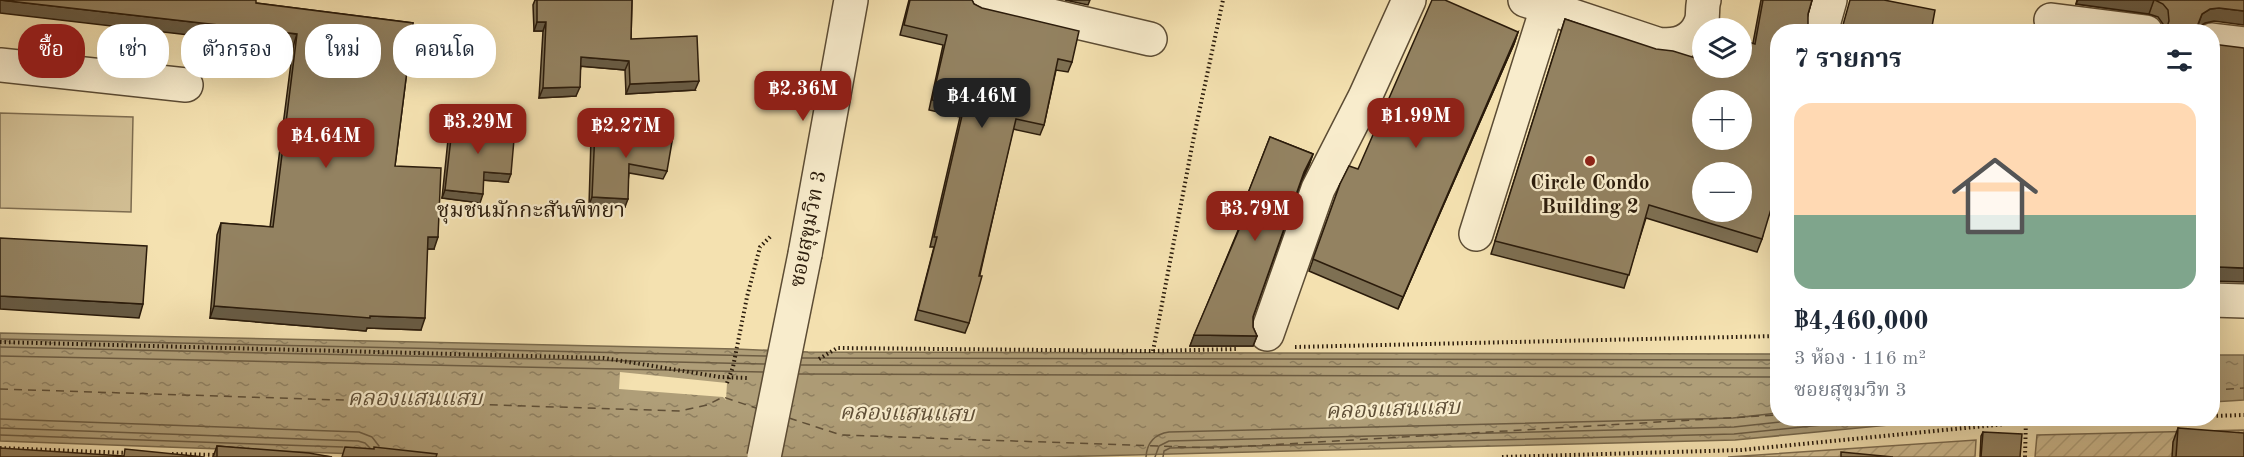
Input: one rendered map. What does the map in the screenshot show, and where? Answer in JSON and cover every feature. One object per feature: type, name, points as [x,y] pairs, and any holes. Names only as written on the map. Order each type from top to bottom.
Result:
[{"type":"street","name":"ซอยสุขุมวิท 3","points":[[764,457],[805,254],[851,0]]},
{"type":"street","points":[[983,0],[1150,39]]},
{"type":"street","points":[[1270,343],[1318,189],[1365,97],[1409,0]]},
{"type":"street","points":[[1823,24],[1830,0]]},
{"type":"street","points":[[1476,234],[1536,4],[1669,46],[1681,44],[1691,37],[1702,17],[1703,3]]},
{"type":"street","points":[[2052,17],[2096,24]]},
{"type":"street","points":[[2220,41],[2244,44]]},
{"type":"street","points":[[0,65],[186,86]]},
{"type":"street","points":[[2220,300],[2244,301]]},
{"type":"path","points":[[1153,351],[1194,136],[1223,0]]},
{"type":"path","points":[[727,383],[760,247],[772,235]]},
{"type":"path","points":[[818,360],[837,348],[1153,351],[1270,343],[1770,336]]},
{"type":"path","points":[[0,342],[604,358],[729,377],[753,378]]},
{"type":"path","points":[[2220,416],[2244,415]]},
{"type":"path","points":[[1502,457],[1740,450],[1969,426]]},
{"type":"path","points":[[2025,457],[2026,426]]},
{"type":"path","points":[[0,448],[109,455],[132,453]]},
{"type":"path","points":[[166,454],[223,455]]},
{"type":"shaded area","points":[[0,113],[133,117],[131,212],[0,208]]},
{"type":"shaded area","points":[[2244,430],[2244,457],[2035,457],[2037,435]]},
{"type":"shaded area","points":[[1976,440],[1975,457],[1728,457]]},
{"type":"water","name":"คลองแสนแสบ","points":[[0,333],[808,352],[1770,354],[1770,426],[1879,426],[1735,440],[1050,457],[441,457],[0,441]]},
{"type":"water","points":[[2220,355],[2244,355],[2244,400],[2220,402]]},
{"type":"pier","points":[[620,372],[727,383],[726,400],[723,397],[619,389]]},
{"type":"building","points":[[0,0],[256,0],[256,3],[413,23],[393,24],[393,78],[406,78],[395,166],[441,168],[438,237],[428,237],[425,318],[370,316],[370,318],[214,306],[221,223],[273,227],[297,34],[293,34],[293,24],[210,24]]},
{"type":"building","points":[[537,0],[632,0],[631,39],[697,36],[699,81],[630,84],[629,61],[581,57],[580,87],[543,88],[546,22],[537,22]]},
{"type":"building","points":[[910,0],[972,0],[974,4],[982,8],[1079,31],[1072,62],[1058,59],[1044,125],[1016,119],[979,276],[982,276],[969,323],[918,310],[937,237],[934,237],[964,107],[932,100],[947,35],[904,25]]},
{"type":"building","points":[[1432,0],[1445,0],[1518,32],[1403,297],[1313,259],[1340,184],[1349,166],[1358,169]]},
{"type":"building","name":"Circle Condo Building 2","points":[[1763,0],[1812,0],[1808,24],[1770,24],[1770,212],[1762,239],[1706,222],[1752,222],[1752,162],[1692,162],[1692,218],[1649,205],[1629,275],[1495,241],[1565,19],[1656,49],[1692,57],[1692,78],[1752,78],[1752,43],[1755,44]]},
{"type":"building","points":[[1850,0],[1884,0],[1935,10],[1932,24],[1843,24]]},
{"type":"building","points":[[2155,0],[2244,0],[2244,11],[2210,9],[2202,14],[2198,24],[2168,24],[2168,10]]},
{"type":"building","points":[[2220,45],[2244,48],[2244,268],[2220,267]]},
{"type":"building","points":[[453,121],[515,128],[511,174],[484,172],[483,194],[445,190]]},
{"type":"building","points":[[631,128],[673,136],[667,171],[629,164],[628,199],[592,197],[595,130],[631,132]]},
{"type":"building","points":[[1270,137],[1313,154],[1304,172],[1253,317],[1253,327],[1257,336],[1194,335],[1244,218],[1239,216]]},
{"type":"building","points":[[0,238],[147,246],[143,304],[0,296]]},
{"type":"building","points":[[2178,428],[2244,433],[2244,457],[2176,457]]},
{"type":"building","points":[[1983,432],[2022,434],[2020,457],[1981,457]]},
{"type":"building","points":[[217,446],[309,453],[332,457],[217,457]]},
{"type":"building","points":[[345,447],[374,449],[374,447],[437,454],[436,457],[342,457]]},
{"type":"building","points":[[0,448],[124,456],[125,449],[204,457],[0,457]]},
{"type":"building","points":[[1841,452],[1893,457],[1841,457]]},
{"type":"ferry route","points":[[2220,390],[2244,388]]},
{"type":"ferry route","points":[[0,389],[680,411],[707,405],[723,397],[759,409]]},
{"type":"ferry route","points":[[789,418],[841,435],[1216,448],[1770,415]]},
{"type":"place","name":"Circle Condo Building 2","points":[[1590,161]]},
{"type":"district","name":"ชุมชนมักกะสันพิทยา","points":[[531,211]]}]
